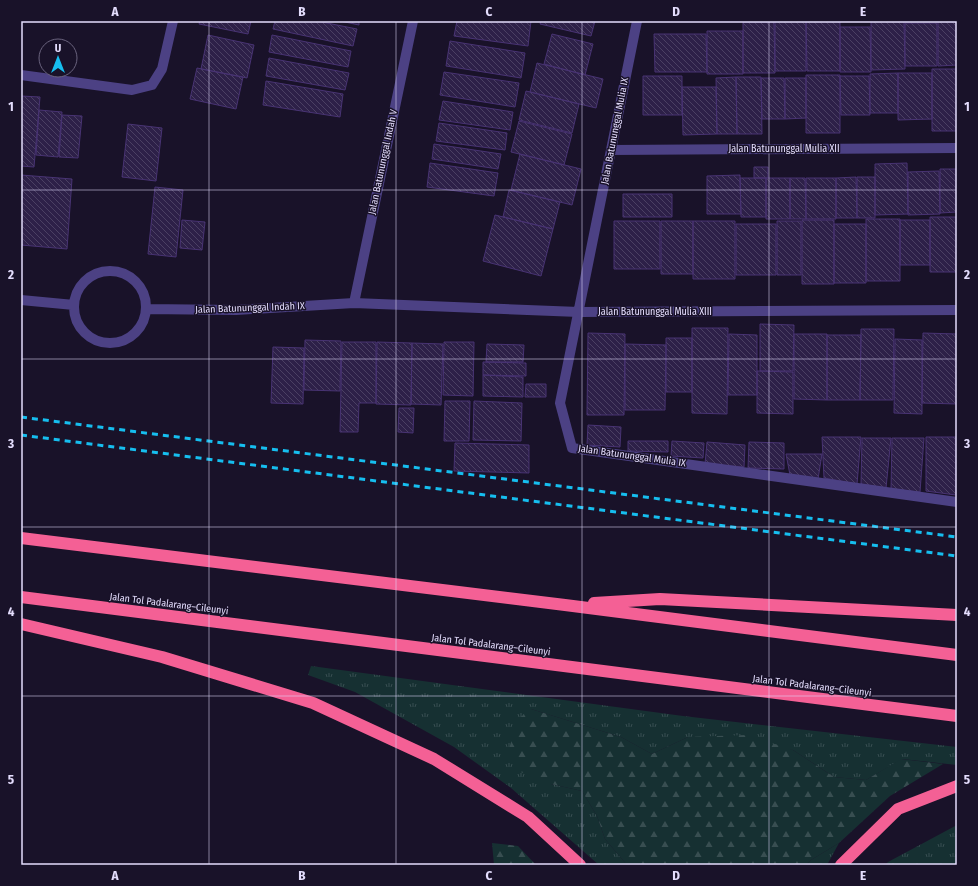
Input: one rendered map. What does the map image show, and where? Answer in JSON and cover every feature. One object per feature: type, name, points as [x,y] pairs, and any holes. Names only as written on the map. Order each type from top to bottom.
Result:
[{"type":"highway","points":[[21,538],[957,655]]},
{"type":"highway","name":"Jalan Tol Padalarang–Cileunyi","points":[[21,597],[957,716]]},
{"type":"highway","points":[[565,605],[660,599],[957,615]]},
{"type":"highway","points":[[21,624],[162,658],[313,704],[434,759],[528,817],[580,865]]},
{"type":"highway","points":[[841,865],[898,809],[957,786]]},
{"type":"street","points":[[21,75],[132,90],[152,85],[162,68],[172,21]]},
{"type":"street","name":"Jalan Batununggal Indah V","points":[[354,303],[413,21]]},
{"type":"street","name":"Jalan Batununggal Mulia IX","points":[[637,21],[560,403],[572,448],[957,502]]},
{"type":"street","name":"Jalan Batununggal Mulia XII","points":[[611,150],[957,148]]},
{"type":"street","points":[[112,271],[123,273],[133,279],[145,298],[146,309],[143,320],[138,330],[134,334],[119,342],[108,343],[87,335],[75,316],[74,305],[76,294],[82,284],[90,276],[101,272],[112,271]]},
{"type":"street","points":[[21,300],[74,305]]},
{"type":"street","name":"Jalan Batununggal Indah IX","points":[[146,309],[238,310],[354,303]]},
{"type":"street","name":"Jalan Batununggal Mulia XIII","points":[[354,303],[578,312],[957,310]]},
{"type":"green space","points":[[311,666],[683,716],[957,747],[957,765],[902,759],[866,780],[834,777],[793,750],[688,737],[652,754],[621,737],[531,709],[551,784],[582,791],[597,816],[605,839],[627,865],[599,865],[511,788],[454,747],[355,692],[308,675]]},
{"type":"green space","points":[[531,709],[621,737],[652,754],[688,737],[747,735],[793,750],[834,777],[866,780],[901,759],[943,764],[890,796],[839,843],[811,860],[806,865],[627,865],[605,839],[597,816],[582,791],[551,784],[518,771],[509,749],[518,719]]},
{"type":"green space","points":[[957,825],[957,865],[885,865],[888,862]]},
{"type":"green space","points":[[492,843],[518,846],[536,865],[494,865]]},
{"type":"green space","points":[[839,843],[827,865],[806,865],[811,860]]},
{"type":"building","points":[[200,21],[251,21],[248,34],[199,24]]},
{"type":"building","points":[[275,21],[317,21],[357,29],[353,46],[273,29]]},
{"type":"building","points":[[340,21],[359,21],[359,25]]},
{"type":"building","points":[[457,21],[531,21],[528,46],[454,36]]},
{"type":"building","points":[[541,21],[595,21],[591,36],[540,24]]},
{"type":"building","points":[[775,21],[806,21],[806,71],[775,71]]},
{"type":"building","points":[[806,21],[840,21],[840,71],[807,71]]},
{"type":"building","points":[[871,21],[904,21],[905,69],[871,70]]},
{"type":"building","points":[[938,21],[957,21],[957,65],[938,66]]},
{"type":"building","points":[[743,22],[774,22],[775,73],[743,73]]},
{"type":"building","points":[[905,23],[937,23],[937,66],[905,66]]},
{"type":"building","points":[[840,27],[870,27],[871,72],[840,72]]},
{"type":"building","points":[[707,31],[743,31],[743,74],[707,74]]},
{"type":"building","points":[[552,34],[593,44],[585,75],[544,64]]},
{"type":"building","points":[[654,34],[706,34],[707,72],[655,72]]},
{"type":"building","points":[[208,35],[254,45],[247,78],[201,69]]},
{"type":"building","points":[[272,35],[351,51],[348,67],[269,52]]},
{"type":"building","points":[[450,41],[525,53],[521,78],[446,66]]},
{"type":"building","points":[[269,58],[349,73],[345,90],[266,76]]},
{"type":"building","points":[[537,63],[603,79],[596,108],[530,92]]},
{"type":"building","points":[[197,68],[243,77],[236,109],[190,99]]},
{"type":"building","points":[[932,69],[957,69],[957,131],[932,131]]},
{"type":"building","points":[[444,72],[519,83],[515,107],[440,95]]},
{"type":"building","points":[[898,73],[898,113],[870,113],[870,74]]},
{"type":"building","points":[[898,73],[932,73],[932,119],[898,120]]},
{"type":"building","points":[[806,75],[840,75],[840,133],[806,133]]},
{"type":"building","points":[[643,76],[682,76],[682,115],[643,115]]},
{"type":"building","points":[[840,76],[869,76],[870,115],[841,115]]},
{"type":"building","points":[[736,77],[737,134],[717,134],[716,78]]},
{"type":"building","points":[[736,77],[761,77],[762,134],[737,134]]},
{"type":"building","points":[[761,78],[784,78],[785,119],[762,119]]},
{"type":"building","points":[[785,78],[806,78],[806,118],[785,119]]},
{"type":"building","points":[[266,81],[343,94],[340,117],[263,105]]},
{"type":"building","points":[[682,87],[716,87],[717,134],[683,135]]},
{"type":"building","points":[[526,91],[579,104],[572,133],[519,120]]},
{"type":"building","points":[[21,96],[40,97],[34,167],[21,166]]},
{"type":"building","points":[[443,101],[513,112],[510,130],[439,120]]},
{"type":"building","points":[[39,110],[62,112],[58,157],[36,155]]},
{"type":"building","points":[[62,115],[82,116],[78,158],[59,157]]},
{"type":"building","points":[[519,121],[572,134],[564,165],[511,152]]},
{"type":"building","points":[[439,123],[507,133],[505,150],[436,141]]},
{"type":"building","points":[[128,124],[162,128],[156,181],[122,177]]},
{"type":"building","points":[[434,144],[501,154],[498,169],[432,159]]},
{"type":"building","points":[[520,154],[581,169],[572,205],[511,190]]},
{"type":"building","points":[[430,163],[498,173],[494,196],[427,187]]},
{"type":"building","points":[[907,163],[908,214],[875,215],[875,164]]},
{"type":"building","points":[[754,167],[768,167],[768,178],[754,178]]},
{"type":"building","points":[[940,169],[957,169],[957,212],[940,213]]},
{"type":"building","points":[[939,171],[940,214],[908,215],[908,172]]},
{"type":"building","points":[[21,175],[72,179],[67,249],[21,245]]},
{"type":"building","points":[[740,175],[741,214],[707,214],[707,176]]},
{"type":"building","points":[[856,177],[857,218],[836,218],[836,178]]},
{"type":"building","points":[[857,177],[875,177],[875,218],[857,218]]},
{"type":"building","points":[[740,178],[766,178],[766,217],[741,217]]},
{"type":"building","points":[[766,178],[790,178],[790,219],[766,219]]},
{"type":"building","points":[[790,178],[805,178],[806,219],[790,219]]},
{"type":"building","points":[[806,178],[836,178],[836,219],[806,219]]},
{"type":"building","points":[[155,187],[183,190],[176,257],[148,254]]},
{"type":"building","points":[[509,190],[560,202],[553,229],[503,217]]},
{"type":"building","points":[[623,194],[672,194],[672,217],[623,217]]},
{"type":"building","points":[[495,215],[553,229],[541,276],[483,261]]},
{"type":"building","points":[[930,217],[957,217],[957,272],[930,272]]},
{"type":"building","points":[[866,219],[900,219],[900,281],[866,281]]},
{"type":"building","points":[[182,220],[205,222],[202,250],[180,248]]},
{"type":"building","points":[[802,220],[834,220],[834,284],[802,284]]},
{"type":"building","points":[[900,220],[930,220],[930,265],[900,265]]},
{"type":"building","points":[[614,221],[660,221],[660,269],[614,269]]},
{"type":"building","points":[[661,221],[693,221],[693,274],[661,274]]},
{"type":"building","points":[[693,221],[735,221],[735,279],[693,279]]},
{"type":"building","points":[[777,221],[801,221],[801,275],[777,275]]},
{"type":"building","points":[[736,224],[776,224],[776,275],[736,275]]},
{"type":"building","points":[[834,224],[866,224],[866,283],[834,283]]},
{"type":"building","points":[[760,324],[794,325],[793,371],[760,371]]},
{"type":"building","points":[[692,328],[728,328],[727,414],[692,413]]},
{"type":"building","points":[[861,329],[894,329],[893,400],[860,400]]},
{"type":"building","points":[[588,333],[625,334],[624,415],[587,415]]},
{"type":"building","points":[[923,333],[957,334],[957,404],[922,403]]},
{"type":"building","points":[[729,334],[757,335],[757,395],[728,395]]},
{"type":"building","points":[[794,334],[827,334],[827,400],[794,399]]},
{"type":"building","points":[[827,335],[861,335],[860,400],[827,400]]},
{"type":"building","points":[[666,338],[692,338],[692,392],[666,392]]},
{"type":"building","points":[[895,339],[922,340],[922,414],[894,413]]},
{"type":"building","points":[[305,340],[341,341],[340,391],[304,390]]},
{"type":"building","points":[[342,342],[376,342],[376,403],[359,403],[358,432],[340,432]]},
{"type":"building","points":[[377,342],[412,343],[411,405],[376,404]]},
{"type":"building","points":[[444,342],[474,342],[473,396],[443,395]]},
{"type":"building","points":[[412,343],[443,344],[441,405],[411,404]]},
{"type":"building","points":[[487,344],[524,345],[523,362],[486,362]]},
{"type":"building","points":[[625,344],[666,345],[665,410],[625,410]]},
{"type":"building","points":[[273,347],[304,348],[303,404],[271,403]]},
{"type":"building","points":[[483,362],[526,363],[526,376],[483,375]]},
{"type":"building","points":[[757,371],[793,372],[793,414],[757,413]]},
{"type":"building","points":[[483,375],[523,377],[523,397],[483,396]]},
{"type":"building","points":[[526,384],[546,384],[546,397],[525,397]]},
{"type":"building","points":[[445,401],[470,401],[469,441],[444,441]]},
{"type":"building","points":[[474,401],[522,403],[521,441],[473,440]]},
{"type":"building","points":[[399,408],[414,408],[413,433],[398,432]]},
{"type":"building","points":[[588,425],[621,427],[620,447],[587,445]]},
{"type":"building","points":[[822,437],[861,437],[857,484],[824,478]]},
{"type":"building","points":[[926,437],[956,437],[956,495],[926,491]]},
{"type":"building","points":[[862,438],[891,438],[886,488],[861,484]]},
{"type":"building","points":[[892,438],[924,438],[920,492],[891,489]]},
{"type":"building","points":[[628,441],[668,441],[668,452],[628,451]]},
{"type":"building","points":[[672,441],[704,443],[703,458],[671,456]]},
{"type":"building","points":[[707,442],[745,445],[744,467],[705,464]]},
{"type":"building","points":[[749,442],[784,443],[784,469],[748,468]]},
{"type":"building","points":[[455,443],[529,445],[529,473],[454,471]]},
{"type":"building","points":[[786,454],[822,454],[818,479],[790,475]]},
{"type":"railway","points":[[21,417],[957,537]]},
{"type":"railway","points":[[21,435],[957,556]]}]
